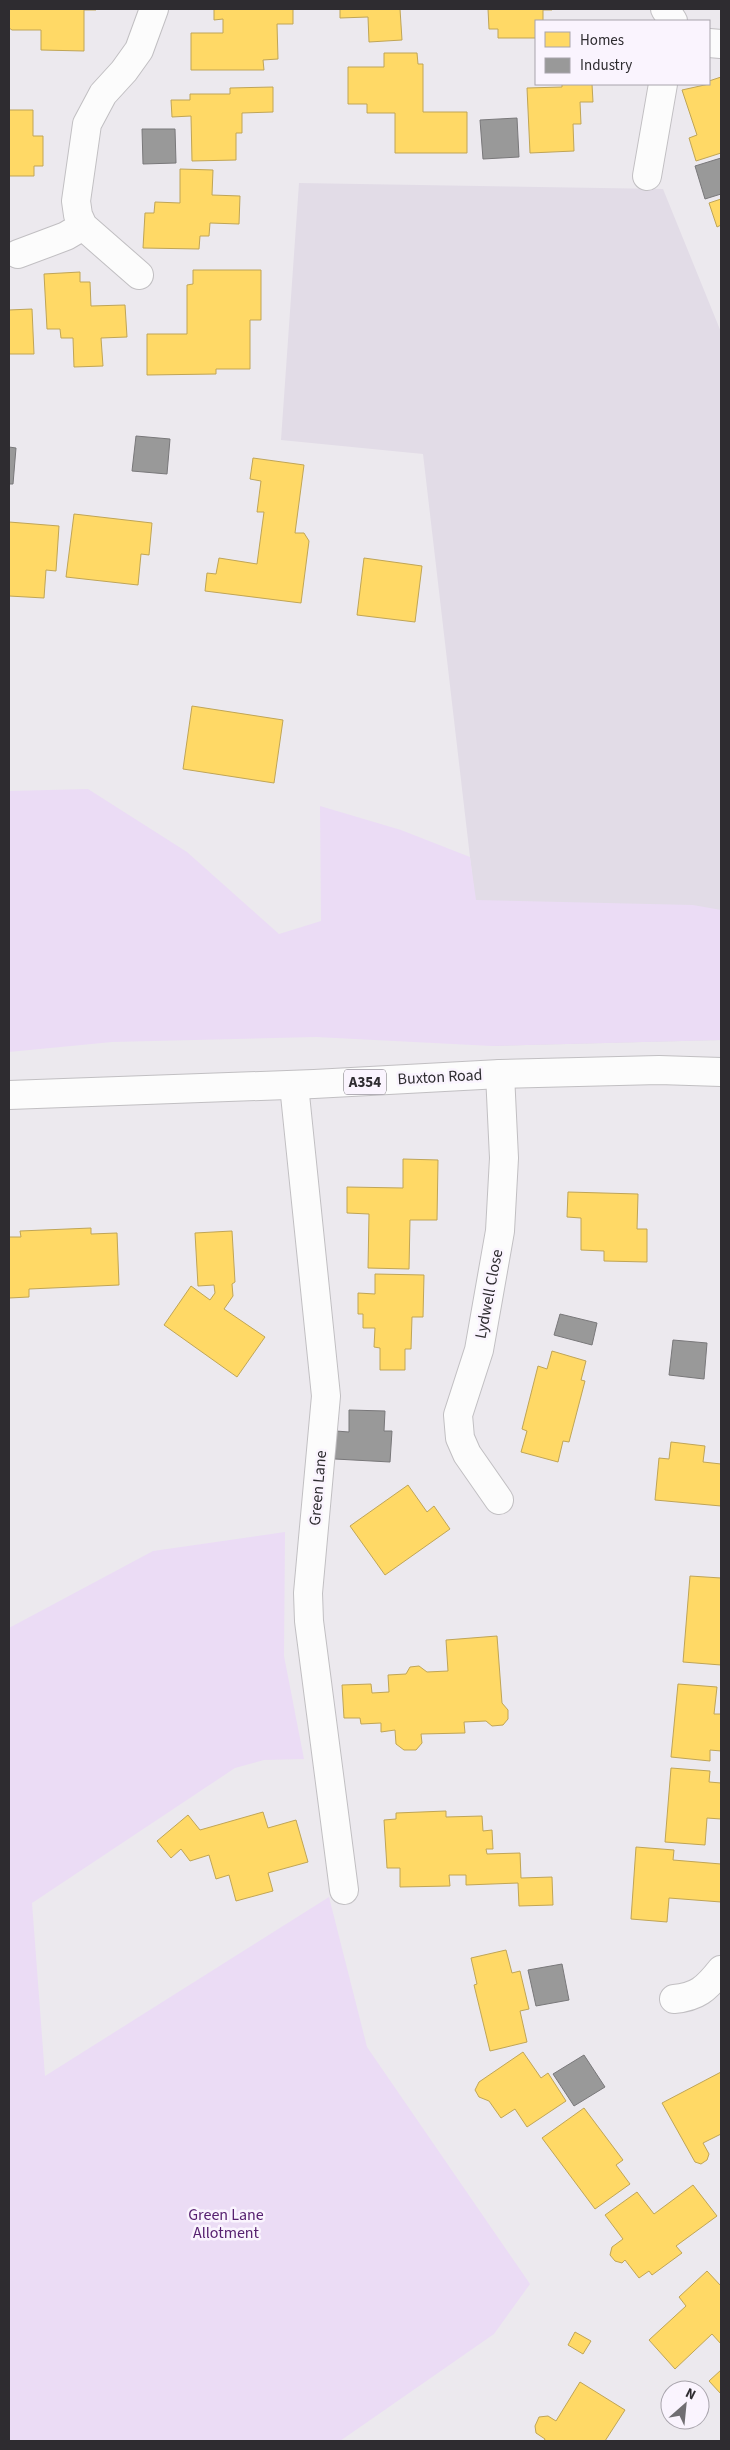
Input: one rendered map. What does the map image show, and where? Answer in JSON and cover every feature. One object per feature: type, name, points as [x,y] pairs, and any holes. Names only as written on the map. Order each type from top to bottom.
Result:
[{"type":"main road","points":[[139,274],[83,226],[78,215],[76,201],[83,140],[87,124],[103,94],[124,71],[139,50],[154,9]]},
{"type":"main road","points":[[665,9],[672,20]]},
{"type":"main road","points":[[648,176],[663,85]]},
{"type":"main road","points":[[18,254],[66,236],[83,226]]},
{"type":"main road","name":"Buxton Road","points":[[9,1095],[294,1085],[500,1074],[659,1070],[721,1072]]},
{"type":"main road","name":"Lydwell Close","points":[[500,1074],[504,1158],[500,1231],[478,1350],[458,1415],[460,1438],[467,1454],[500,1500]]},
{"type":"main road","name":"Green Lane","points":[[294,1085],[326,1396],[308,1593],[309,1621],[344,1890]]},
{"type":"main road","points":[[674,1999],[692,1997],[713,1980],[721,1970]]},
{"type":"shaded area","points":[[299,183],[663,189],[721,332],[721,1040],[492,1046],[423,454],[281,440]]},
{"type":"green space","points":[[88,789],[187,852],[279,934],[321,921],[320,806],[401,830],[470,857],[476,900],[693,905],[721,910],[721,1040],[492,1046],[316,1037],[112,1042],[9,1052],[9,791]]},
{"type":"green space","name":"Green Lane Allotment","points":[[285,1532],[284,1656],[304,1759],[264,1760],[235,1768],[32,1903],[45,2076],[329,1897],[367,2047],[530,2284],[494,2334],[340,2441],[9,2441],[9,1628],[153,1551]]},
{"type":"building: Homes","points":[[9,9],[96,10],[84,10],[84,51],[41,50],[41,30],[12,30],[9,28]]},
{"type":"building: Homes","points":[[214,9],[293,9],[293,24],[277,24],[278,59],[263,60],[264,70],[191,70],[191,33],[223,33],[223,19],[214,20]]},
{"type":"building: Homes","points":[[340,9],[400,9],[402,40],[369,42],[368,17],[340,18]]},
{"type":"building: Homes","points":[[488,9],[552,10],[543,10],[543,20],[535,20],[535,38],[498,38],[498,29],[489,29]]},
{"type":"building: Homes","points":[[384,53],[417,53],[418,64],[423,64],[423,112],[467,112],[467,153],[395,153],[395,113],[367,113],[367,104],[348,104],[348,67],[384,67]]},
{"type":"building: Homes","points":[[721,77],[721,153],[696,161],[689,138],[697,135],[682,90],[710,85],[710,81]]},
{"type":"building: Homes","points":[[562,85],[592,85],[593,102],[580,102],[581,124],[573,124],[574,151],[530,153],[527,88],[562,87]]},
{"type":"building: Homes","points":[[273,87],[273,112],[242,113],[242,133],[236,133],[236,160],[192,161],[191,116],[172,117],[171,100],[190,100],[190,94],[230,94],[230,88]]},
{"type":"building: Homes","points":[[9,110],[33,110],[33,136],[43,136],[43,166],[34,166],[34,176],[9,176]]},
{"type":"building: Homes","points":[[180,169],[213,170],[212,195],[240,196],[239,224],[210,223],[209,236],[200,236],[199,249],[143,248],[145,213],[154,213],[155,202],[180,203]]},
{"type":"building: Homes","points":[[721,199],[721,225],[717,227],[709,203]]},
{"type":"building: Homes","points":[[193,270],[261,270],[261,320],[250,320],[250,369],[216,369],[216,374],[147,375],[147,334],[187,334],[187,285],[193,284]]},
{"type":"building: Homes","points":[[80,272],[80,282],[90,282],[91,306],[125,305],[127,337],[101,338],[103,366],[74,367],[73,338],[61,338],[60,329],[47,329],[44,274]]},
{"type":"building: Homes","points":[[32,309],[34,354],[9,354],[9,310]]},
{"type":"building: Homes","points":[[253,458],[304,465],[295,533],[304,533],[309,541],[301,603],[205,591],[207,573],[216,574],[219,558],[257,564],[264,512],[257,512],[261,481],[250,479]]},
{"type":"building: Homes","points":[[74,514],[152,523],[149,555],[141,554],[138,585],[66,577]]},
{"type":"building: Homes","points":[[9,522],[59,526],[56,571],[46,570],[44,598],[9,596]]},
{"type":"building: Homes","points":[[364,558],[422,566],[415,622],[357,615]]},
{"type":"building: Homes","points":[[192,706],[283,720],[274,783],[183,769]]},
{"type":"building: Homes","points":[[403,1159],[438,1160],[437,1220],[410,1220],[409,1269],[368,1268],[369,1214],[347,1213],[347,1187],[403,1188]]},
{"type":"building: Homes","points":[[568,1192],[638,1194],[637,1229],[647,1229],[647,1262],[604,1261],[604,1251],[581,1250],[581,1218],[567,1217]]},
{"type":"building: Homes","points":[[91,1228],[91,1234],[117,1233],[119,1285],[29,1289],[29,1297],[9,1298],[9,1237],[21,1237],[20,1231]]},
{"type":"building: Homes","points":[[232,1231],[235,1282],[232,1284],[233,1296],[224,1309],[265,1337],[237,1377],[164,1325],[191,1286],[210,1300],[215,1293],[214,1285],[198,1286],[195,1233]]},
{"type":"building: Homes","points":[[375,1274],[424,1275],[423,1317],[412,1317],[411,1349],[405,1349],[405,1370],[380,1370],[380,1348],[374,1347],[375,1328],[363,1328],[363,1314],[358,1314],[358,1293],[375,1294]]},
{"type":"building: Homes","points":[[552,1351],[586,1361],[581,1380],[585,1381],[569,1442],[563,1441],[558,1462],[521,1452],[527,1431],[522,1429],[538,1366],[547,1369]]},
{"type":"building: Homes","points":[[671,1442],[705,1446],[703,1462],[721,1464],[721,1506],[655,1500],[659,1458],[669,1459]]},
{"type":"building: Homes","points":[[408,1485],[427,1512],[434,1506],[450,1529],[385,1575],[350,1526]]},
{"type":"building: Homes","points":[[690,1576],[721,1578],[721,1665],[683,1662]]},
{"type":"building: Homes","points":[[497,1636],[502,1703],[508,1710],[508,1719],[503,1725],[492,1726],[486,1721],[464,1722],[465,1733],[421,1734],[422,1743],[416,1750],[404,1750],[396,1744],[395,1730],[381,1732],[381,1723],[361,1724],[360,1718],[344,1718],[342,1685],[371,1684],[372,1693],[389,1692],[388,1675],[406,1674],[410,1667],[419,1666],[427,1672],[448,1671],[446,1640]]},
{"type":"building: Homes","points":[[678,1684],[717,1687],[714,1714],[721,1714],[721,1751],[710,1750],[710,1761],[671,1757]]},
{"type":"building: Homes","points":[[671,1768],[710,1771],[709,1782],[721,1783],[721,1819],[707,1818],[705,1845],[665,1842]]},
{"type":"building: Homes","points":[[446,1811],[446,1817],[482,1816],[483,1831],[492,1830],[493,1849],[486,1849],[487,1854],[520,1853],[521,1878],[552,1877],[553,1905],[519,1906],[518,1883],[466,1885],[466,1875],[449,1875],[450,1886],[400,1887],[400,1868],[387,1868],[384,1820],[396,1819],[396,1813]]},
{"type":"building: Homes","points":[[263,1812],[268,1828],[296,1820],[308,1862],[268,1873],[273,1891],[236,1901],[229,1875],[216,1879],[209,1855],[190,1861],[181,1849],[171,1858],[157,1841],[188,1815],[200,1830]]},
{"type":"building: Homes","points":[[636,1847],[674,1850],[673,1860],[721,1864],[721,1902],[669,1898],[667,1922],[631,1919]]},
{"type":"building: Homes","points":[[506,1950],[512,1973],[520,1971],[529,2009],[520,2011],[527,2042],[490,2051],[474,1985],[477,1984],[471,1958]]},
{"type":"building: Homes","points":[[523,2052],[541,2078],[548,2073],[566,2101],[527,2127],[515,2109],[501,2118],[489,2101],[479,2097],[475,2090],[479,2082]]},
{"type":"building: Homes","points":[[721,2072],[721,2134],[703,2143],[709,2154],[707,2160],[701,2164],[695,2162],[662,2103]]},
{"type":"building: Homes","points":[[584,2108],[623,2160],[616,2165],[630,2184],[595,2209],[542,2138]]},
{"type":"building: Homes","points":[[693,2185],[717,2216],[676,2246],[682,2253],[652,2275],[649,2271],[639,2278],[625,2260],[622,2263],[615,2261],[610,2255],[612,2247],[623,2239],[605,2215],[637,2192],[654,2214]]},
{"type":"building: Homes","points":[[707,2271],[721,2286],[721,2344],[712,2334],[675,2369],[649,2340],[686,2306],[679,2297]]},
{"type":"building: Homes","points":[[575,2332],[591,2341],[583,2354],[568,2345]]},
{"type":"building: Homes","points":[[721,2370],[721,2394],[710,2382]]},
{"type":"building: Homes","points":[[580,2382],[625,2410],[605,2441],[544,2441],[545,2439],[536,2433],[535,2426],[539,2417],[548,2416],[556,2421]]},
{"type":"building: Industry","points":[[517,118],[519,157],[483,159],[480,120]]},
{"type":"building: Industry","points":[[142,129],[175,129],[176,163],[143,164]]},
{"type":"building: Industry","points":[[721,158],[721,194],[705,199],[695,166]]},
{"type":"building: Industry","points":[[136,436],[170,439],[167,474],[132,471]]},
{"type":"building: Industry","points":[[9,447],[16,448],[13,484],[9,484]]},
{"type":"building: Industry","points":[[560,1314],[597,1323],[592,1345],[554,1335]]},
{"type":"building: Industry","points":[[673,1340],[707,1343],[704,1379],[669,1375]]},
{"type":"building: Industry","points":[[349,1410],[385,1411],[384,1431],[392,1431],[390,1462],[335,1459],[336,1431],[349,1432]]},
{"type":"building: Industry","points":[[562,1964],[569,2000],[536,2006],[528,1970]]},
{"type":"building: Industry","points":[[584,2055],[605,2087],[574,2106],[553,2074]]}]
